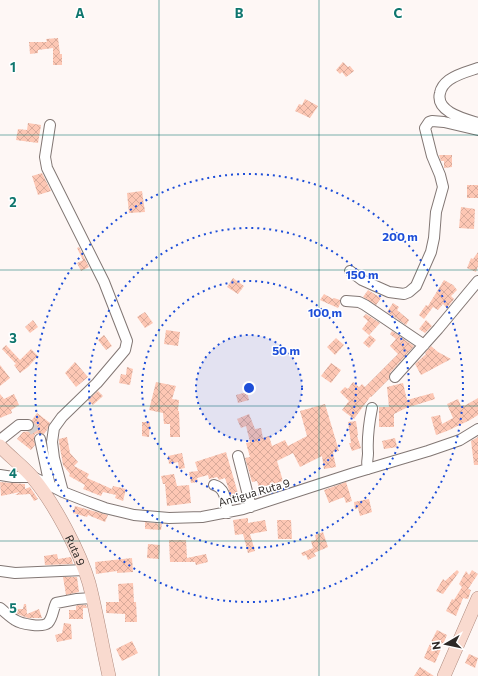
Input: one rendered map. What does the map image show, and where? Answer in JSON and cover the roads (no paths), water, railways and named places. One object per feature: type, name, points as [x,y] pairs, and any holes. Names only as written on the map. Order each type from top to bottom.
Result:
[{"type":"main road","name":"Ruta 9","points":[[0,446],[33,478],[49,499],[64,526],[84,570],[92,598],[109,676]]},
{"type":"main road","points":[[444,676],[478,598]]},
{"type":"street","points":[[478,68],[450,79],[442,88],[440,96],[440,102],[455,116],[478,123]]},
{"type":"street","points":[[350,271],[362,280],[389,292],[404,294],[413,290],[422,274],[431,252],[434,238],[436,212],[443,187],[432,156],[425,128],[429,122],[437,121],[478,130]]},
{"type":"street","points":[[50,125],[45,157],[47,168],[104,282],[127,341],[125,350],[97,383],[62,417],[54,428],[52,442],[54,458],[63,492]]},
{"type":"street","points":[[395,377],[478,282]]},
{"type":"street","points":[[346,301],[359,302],[365,305],[424,345]]},
{"type":"street","points":[[368,469],[366,462],[368,456],[367,444],[372,408]]},
{"type":"street","points":[[0,440],[18,425],[28,425]]},
{"type":"street","name":"Antigua Ruta 9","points":[[33,478],[63,492],[105,508],[134,515],[188,518],[228,513],[251,507],[428,451],[460,440],[478,430]]},
{"type":"street","points":[[40,439],[50,486]]},
{"type":"street","points":[[238,456],[251,507]]},
{"type":"street","points":[[0,475],[33,478]]},
{"type":"street","points":[[214,485],[218,486],[223,491],[228,513]]},
{"type":"street","points":[[0,571],[15,573],[84,570]]},
{"type":"street","points":[[0,608],[20,623],[44,625],[50,620],[56,603],[92,598]]},
{"type":"tunnel","points":[[28,425],[40,439]]}]
